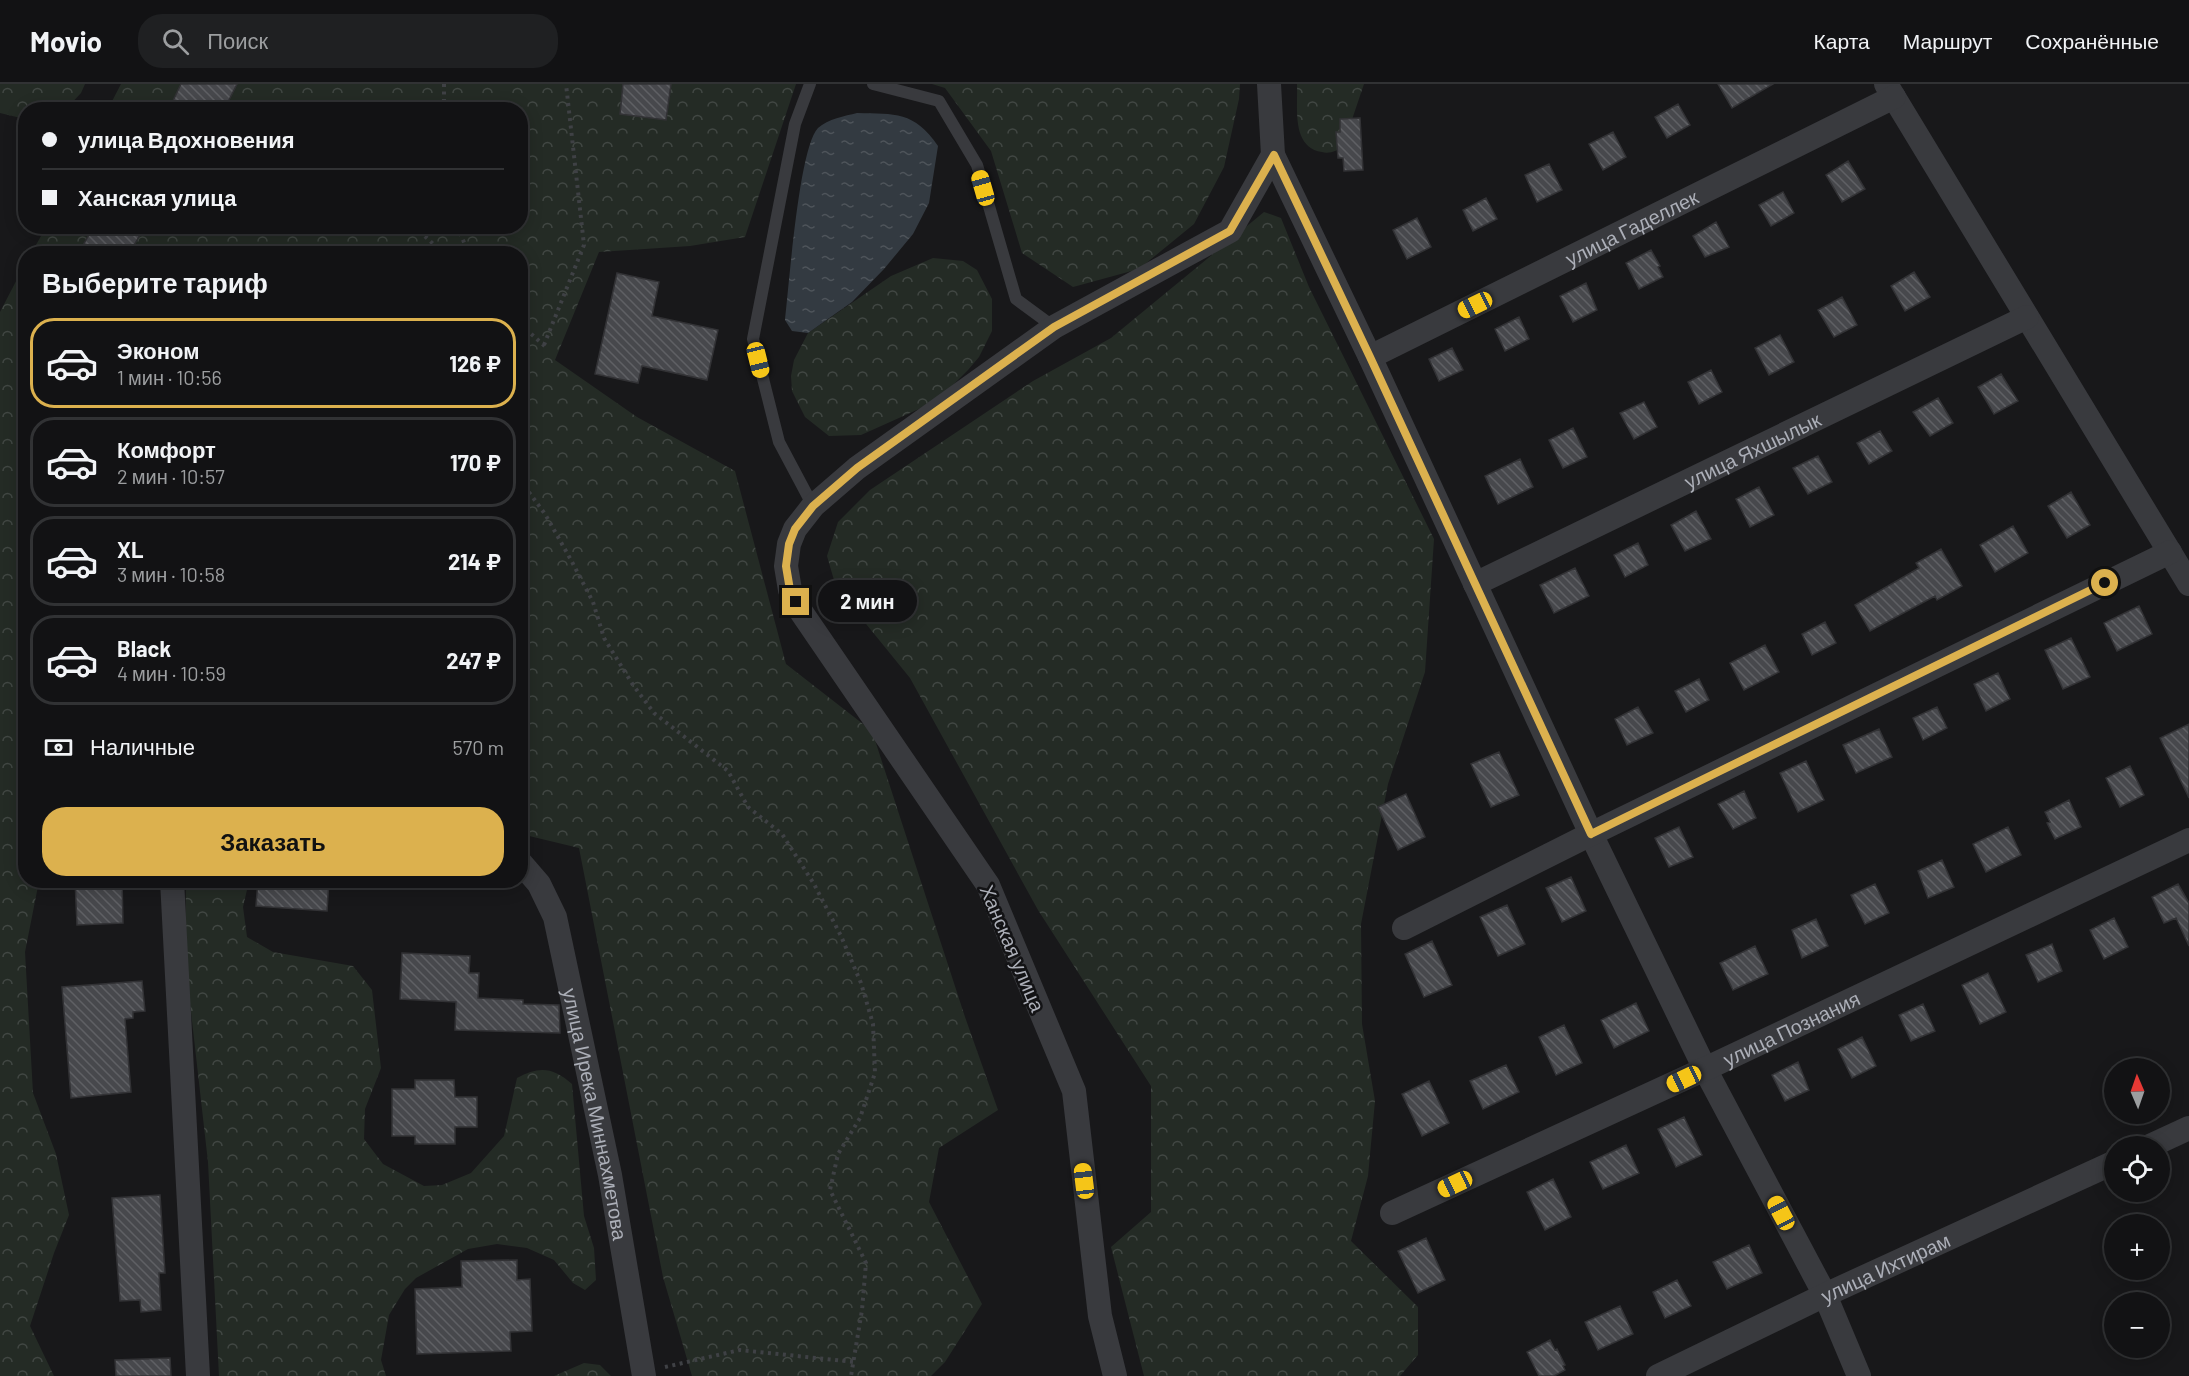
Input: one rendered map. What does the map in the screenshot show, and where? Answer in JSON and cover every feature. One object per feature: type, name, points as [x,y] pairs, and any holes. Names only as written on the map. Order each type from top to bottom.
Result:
[{"type":"street","points":[[1269,84],[1274,155],[1591,834],[1705,1069],[1825,1295],[1859,1376]]},
{"type":"street","points":[[1890,90],[2189,584]]},
{"type":"street","name":"улица Гаделлек","points":[[1370,357],[1890,90]]},
{"type":"street","name":"Ханская улица","points":[[1115,1376],[1100,1316],[1074,1091],[988,885],[802,613],[790,590],[786,566],[789,544],[795,529],[813,506],[857,468],[1054,327],[1230,231],[1274,155]]},
{"type":"street","name":"улица Яхшылык","points":[[1475,584],[2027,317]]},
{"type":"street","points":[[1404,928],[1591,834],[2170,552]]},
{"type":"street","name":"улица Познания","points":[[1392,1213],[1705,1069],[2189,840]]},
{"type":"street","name":"улица Ирека Миннахметова","points":[[528,871],[539,884],[555,917],[610,1175],[644,1374]]},
{"type":"street","points":[[172,888],[198,1376]]},
{"type":"street","points":[[2170,1137],[2189,1128]]},
{"type":"street","name":"улица Ихтирам","points":[[1658,1376],[1825,1295],[2104,1167]]},
{"type":"lane","points":[[810,84],[795,124],[753,339],[779,442],[813,506]]},
{"type":"lane","points":[[873,84],[939,101],[977,165],[1016,299],[1054,327]]},
{"type":"path","points":[[444,84],[444,102]]},
{"type":"path","points":[[528,331],[545,346],[584,246],[566,84]]},
{"type":"path","points":[[423,234],[435,246]]},
{"type":"path","points":[[528,491],[545,514],[593,602],[604,638],[633,685],[654,713],[728,771],[748,807],[782,834],[814,884],[841,936],[861,983],[873,1024],[875,1073],[860,1118],[838,1154],[830,1190],[866,1263],[862,1310],[852,1376]]},
{"type":"path","points":[[644,1374],[740,1350],[854,1362]]},
{"type":"green space","points":[[0,84],[85,84],[81,93],[73,102],[18,102],[18,117],[0,113]]},
{"type":"green space","points":[[121,84],[796,84],[745,237],[690,246],[599,252],[555,360],[637,417],[735,471],[786,664],[872,731],[965,1017],[998,1110],[939,1148],[929,1202],[982,1304],[945,1362],[931,1376],[692,1376],[663,1277],[579,848],[528,836],[528,246],[35,246],[42,234],[528,234],[528,102],[112,102]]},
{"type":"green space","points":[[932,84],[1240,84],[1239,99],[1224,167],[1194,224],[1139,269],[1073,287],[1022,253],[991,151],[945,88]]},
{"type":"green space","points":[[1297,84],[1364,84],[1341,148],[1325,153],[1312,149],[1305,143],[1298,125]]},
{"type":"green space","points":[[1264,212],[1281,218],[1309,287],[1434,539],[1425,672],[1388,784],[1361,924],[1362,1024],[1375,1101],[1368,1176],[1351,1241],[1418,1307],[1418,1355],[1400,1376],[1144,1376],[1111,1247],[1151,1212],[1151,1086],[1038,910],[910,678],[836,587],[827,556],[838,522],[870,490],[1033,381],[1111,338]]},
{"type":"green space","points":[[933,258],[963,261],[977,270],[992,299],[992,331],[979,357],[945,393],[919,409],[861,435],[829,436],[805,417],[792,391],[791,376],[794,360],[808,333],[891,276]]},
{"type":"green space","points":[[18,277],[18,888],[38,888],[25,952],[33,1093],[56,1154],[69,1215],[30,1326],[54,1376],[0,1376],[0,312]]},
{"type":"green space","points":[[186,888],[247,888],[243,907],[247,937],[273,952],[353,966],[372,990],[381,1068],[365,1109],[364,1139],[383,1164],[424,1186],[442,1185],[471,1173],[504,1136],[517,1078],[532,1071],[546,1070],[565,1078],[572,1084],[584,1216],[594,1248],[596,1280],[585,1290],[573,1283],[554,1260],[527,1248],[497,1244],[468,1249],[416,1278],[405,1289],[389,1315],[381,1360],[386,1376],[219,1376],[208,1162],[185,959]]},
{"type":"green space","points":[[584,1363],[600,1365],[611,1376],[554,1376]]},
{"type":"water","points":[[857,113],[893,115],[912,120],[921,126],[938,146],[929,203],[913,234],[852,302],[808,333],[792,331],[785,320],[789,278],[800,188],[811,140],[818,128],[827,122]]},
{"type":"building","points":[[181,84],[237,84],[228,102],[172,102]]},
{"type":"building","points":[[623,84],[671,84],[666,120],[620,114]]},
{"type":"building","points":[[1718,84],[1773,84],[1732,108]]},
{"type":"building","points":[[1678,104],[1690,125],[1667,138],[1655,117]]},
{"type":"building","points":[[1360,118],[1363,170],[1344,171],[1343,158],[1338,158],[1336,132],[1340,132],[1340,119]]},
{"type":"building","points":[[1613,132],[1626,157],[1603,170],[1589,144]]},
{"type":"building","points":[[1848,161],[1865,189],[1842,202],[1826,175]]},
{"type":"building","points":[[1549,164],[1562,190],[1537,202],[1525,175]]},
{"type":"building","points":[[1783,192],[1794,213],[1771,226],[1759,205]]},
{"type":"building","points":[[1486,198],[1497,219],[1473,231],[1463,210]]},
{"type":"building","points":[[1417,218],[1431,247],[1407,259],[1393,230]]},
{"type":"building","points":[[1716,222],[1729,247],[1705,257],[1693,236]]},
{"type":"building","points":[[89,234],[140,234],[134,246],[83,246]]},
{"type":"building","points":[[1651,250],[1663,277],[1639,289],[1626,263]]},
{"type":"building","points":[[1914,272],[1930,297],[1905,311],[1891,286]]},
{"type":"building","points":[[617,273],[659,282],[652,316],[718,330],[707,380],[642,366],[638,383],[595,374]]},
{"type":"building","points":[[1586,283],[1597,310],[1573,322],[1560,296]]},
{"type":"building","points":[[1842,297],[1857,325],[1834,337],[1818,310]]},
{"type":"building","points":[[1519,317],[1529,339],[1505,351],[1495,329]]},
{"type":"building","points":[[1780,335],[1794,362],[1769,375],[1755,348]]},
{"type":"building","points":[[1452,348],[1463,370],[1439,381],[1429,359]]},
{"type":"building","points":[[1711,370],[1722,392],[1699,404],[1688,382]]},
{"type":"building","points":[[2001,374],[2018,401],[1994,414],[1978,387]]},
{"type":"building","points":[[1938,398],[1953,423],[1930,436],[1913,412]]},
{"type":"building","points":[[1644,402],[1657,427],[1634,439],[1620,413]]},
{"type":"building","points":[[1573,428],[1587,457],[1563,468],[1549,440]]},
{"type":"building","points":[[1880,431],[1892,451],[1869,464],[1857,443]]},
{"type":"building","points":[[1818,456],[1832,482],[1808,494],[1793,468]]},
{"type":"building","points":[[1520,459],[1533,487],[1498,504],[1485,476]]},
{"type":"building","points":[[1759,487],[1774,515],[1750,527],[1736,499]]},
{"type":"building","points":[[2071,492],[2090,525],[2067,538],[2048,506]]},
{"type":"building","points":[[1696,511],[1711,539],[1685,551],[1671,525]]},
{"type":"building","points":[[2013,526],[2028,553],[1995,572],[1980,545]]},
{"type":"building","points":[[1638,543],[1648,565],[1625,577],[1614,555]]},
{"type":"building","points":[[1941,549],[1962,586],[1937,600],[1935,596],[1870,631],[1855,605],[1919,568],[1916,563]]},
{"type":"building","points":[[1575,568],[1589,596],[1554,613],[1540,585]]},
{"type":"building","points":[[2139,606],[2152,634],[2117,651],[2104,623]]},
{"type":"building","points":[[1825,622],[1836,643],[1812,655],[1802,634]]},
{"type":"building","points":[[2071,638],[2090,677],[2063,689],[2045,650]]},
{"type":"building","points":[[1765,645],[1779,672],[1744,690],[1730,663]]},
{"type":"building","points":[[1998,673],[2010,699],[1986,711],[1974,684]]},
{"type":"building","points":[[1699,679],[1709,700],[1686,712],[1675,691]]},
{"type":"building","points":[[1638,707],[1653,733],[1627,745],[1615,719]]},
{"type":"building","points":[[1937,707],[1947,728],[1923,740],[1913,718]]},
{"type":"building","points":[[2189,724],[2189,798],[2160,738]]},
{"type":"building","points":[[1879,729],[1892,757],[1856,773],[1843,745]]},
{"type":"building","points":[[1499,752],[1519,795],[1491,807],[1471,764]]},
{"type":"building","points":[[1806,761],[1824,800],[1798,812],[1780,773]]},
{"type":"building","points":[[2130,766],[2144,795],[2120,807],[2106,778]]},
{"type":"building","points":[[1744,791],[1756,818],[1733,829],[1718,804]]},
{"type":"building","points":[[1406,794],[1425,837],[1398,850],[1378,807]]},
{"type":"building","points":[[2069,800],[2081,827],[2055,839],[2047,823],[2050,822],[2045,812]]},
{"type":"building","points":[[1679,827],[1693,857],[1669,867],[1655,838]]},
{"type":"building","points":[[2008,827],[2021,855],[1986,872],[1973,844]]},
{"type":"building","points":[[1942,860],[1954,887],[1928,898],[1918,871]]},
{"type":"building","points":[[1571,877],[1586,911],[1562,922],[1546,888]]},
{"type":"building","points":[[1875,884],[1889,913],[1865,924],[1851,895]]},
{"type":"building","points":[[2178,884],[2189,903],[2189,946],[2176,918],[2164,923],[2152,897]]},
{"type":"building","points":[[75,888],[122,888],[123,923],[77,925]]},
{"type":"building","points":[[257,888],[328,888],[327,911],[256,906]]},
{"type":"building","points":[[1507,905],[1525,944],[1498,956],[1480,917]]},
{"type":"building","points":[[2114,918],[2128,947],[2104,959],[2090,930]]},
{"type":"building","points":[[1816,919],[1828,946],[1802,958],[1792,930]]},
{"type":"building","points":[[1432,941],[1452,985],[1424,997],[1405,954]]},
{"type":"building","points":[[2052,944],[2062,971],[2038,982],[2026,955]]},
{"type":"building","points":[[1755,946],[1768,974],[1733,990],[1720,963]]},
{"type":"building","points":[[402,953],[470,956],[469,973],[479,973],[478,998],[523,1000],[523,1004],[559,1005],[560,1033],[455,1030],[456,1002],[400,999]]},
{"type":"building","points":[[1988,973],[2006,1012],[1980,1024],[1962,985]]},
{"type":"building","points":[[142,981],[145,1011],[133,1012],[133,1018],[125,1019],[131,1092],[71,1098],[62,987]]},
{"type":"building","points":[[1636,1003],[1649,1031],[1614,1048],[1601,1020]]},
{"type":"building","points":[[1923,1004],[1935,1031],[1911,1041],[1899,1015]]},
{"type":"building","points":[[1564,1025],[1582,1063],[1556,1075],[1539,1037]]},
{"type":"building","points":[[1862,1037],[1876,1066],[1852,1078],[1838,1049]]},
{"type":"building","points":[[1798,1062],[1809,1090],[1785,1101],[1772,1075]]},
{"type":"building","points":[[1506,1065],[1519,1092],[1483,1109],[1470,1081]]},
{"type":"building","points":[[415,1080],[454,1080],[455,1097],[477,1097],[477,1127],[455,1127],[455,1144],[415,1144],[415,1136],[392,1136],[392,1089],[415,1089]]},
{"type":"building","points":[[1429,1081],[1449,1123],[1422,1136],[1402,1094]]},
{"type":"building","points":[[1684,1117],[1702,1155],[1676,1167],[1658,1129]]},
{"type":"building","points":[[1626,1145],[1639,1173],[1603,1189],[1590,1162]]},
{"type":"building","points":[[1553,1179],[1571,1217],[1545,1230],[1527,1192]]},
{"type":"building","points":[[160,1195],[165,1273],[159,1273],[161,1310],[141,1312],[140,1300],[120,1301],[112,1198]]},
{"type":"building","points":[[1426,1238],[1445,1280],[1418,1293],[1398,1251]]},
{"type":"building","points":[[1749,1245],[1762,1273],[1727,1289],[1713,1262]]},
{"type":"building","points":[[517,1260],[517,1280],[530,1279],[532,1331],[510,1332],[511,1351],[417,1354],[415,1289],[462,1287],[461,1261]]},
{"type":"building","points":[[1677,1280],[1691,1306],[1665,1318],[1653,1292]]},
{"type":"building","points":[[1620,1306],[1633,1334],[1598,1350],[1585,1322]]},
{"type":"building","points":[[1550,1340],[1565,1365],[1563,1366],[1565,1370],[1554,1376],[1539,1376],[1527,1352]]},
{"type":"building","points":[[170,1358],[171,1376],[116,1376],[115,1360]]},
{"type":"route","points":[[796,602],[790,590],[786,566],[789,544],[795,529],[813,506],[857,468],[1054,327],[1230,231],[1274,155],[1591,834],[2105,583]]}]
